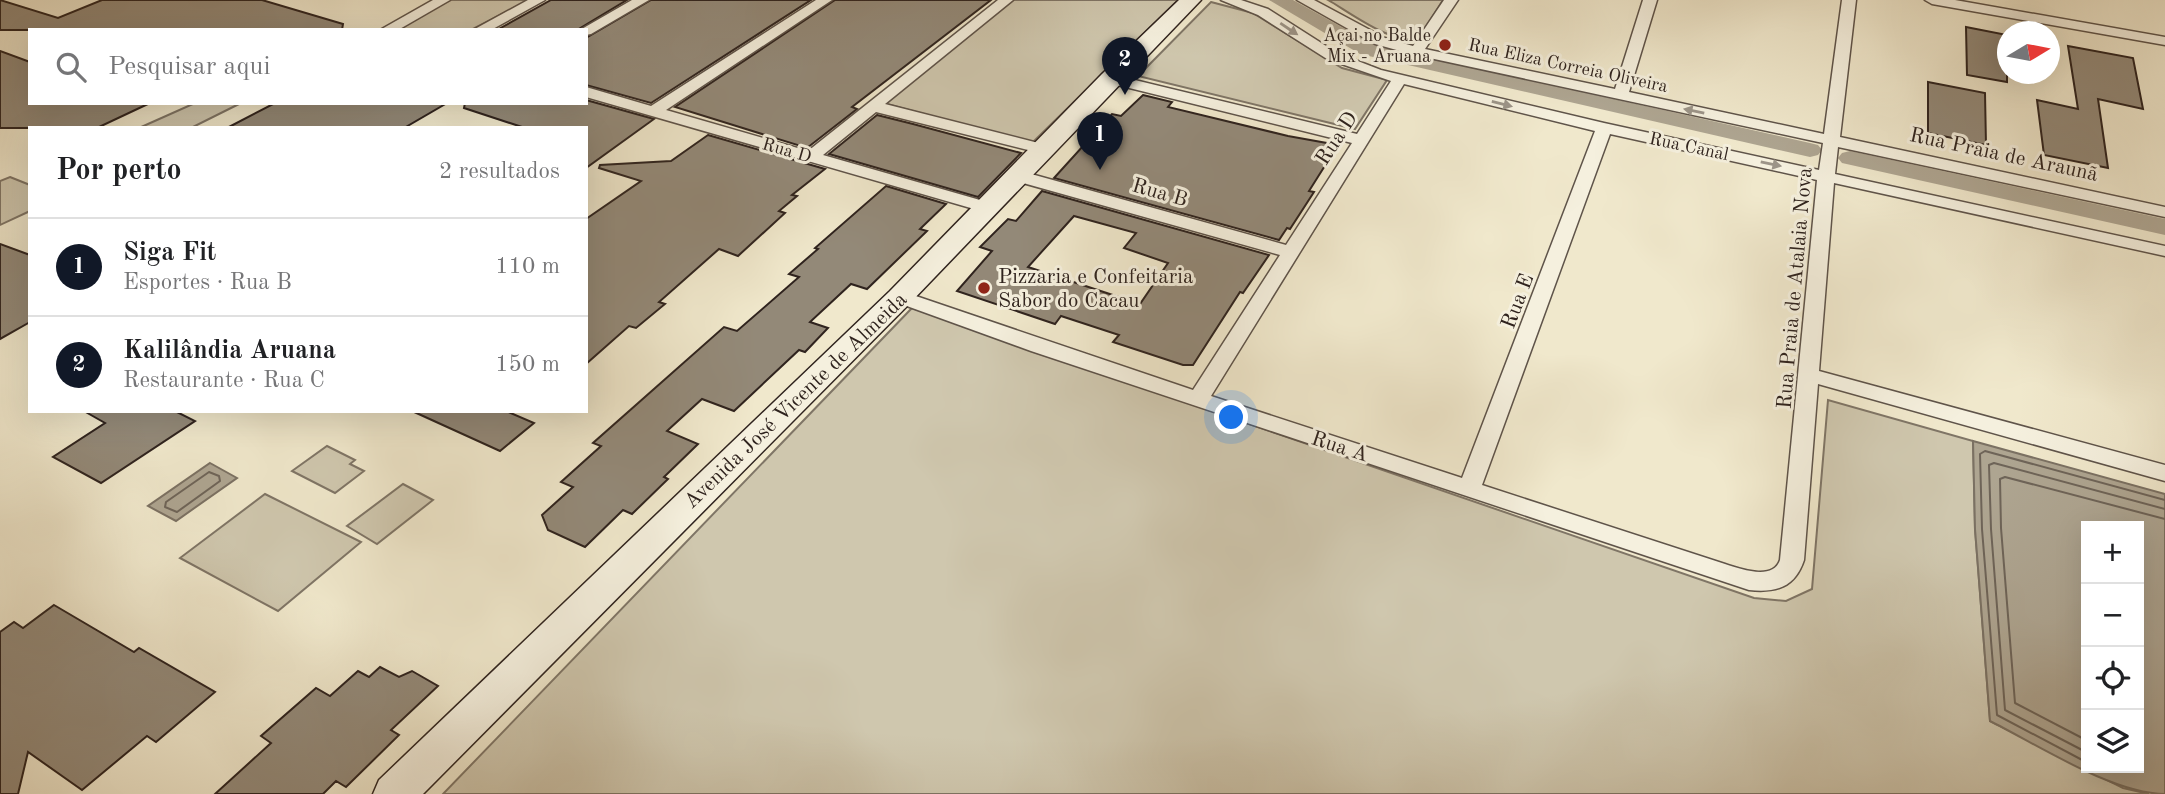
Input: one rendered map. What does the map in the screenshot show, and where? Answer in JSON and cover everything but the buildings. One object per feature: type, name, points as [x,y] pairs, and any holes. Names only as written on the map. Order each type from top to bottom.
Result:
[{"type":"street","points":[[391,28],[443,0]]},
{"type":"street","points":[[484,28],[538,0]]},
{"type":"street","points":[[588,30],[642,0]]},
{"type":"street","points":[[654,111],[825,0]]},
{"type":"street","points":[[810,157],[1006,0]]},
{"type":"street","name":"Avenida José Vicente de Almeida","points":[[394,794],[900,297],[1110,79],[1191,0]]},
{"type":"street","name":"Rua Canal","points":[[1228,0],[1263,12],[1332,55],[1400,79],[1604,128],[2165,251]]},
{"type":"street","name":"Rua Eliza Correia Oliveira","points":[[1304,0],[1380,41],[1416,51],[1833,141]]},
{"type":"street","points":[[1416,51],[1451,0]]},
{"type":"street","points":[[1620,96],[1650,0]]},
{"type":"street","name":"Rua Praia de Atalaia Nova","points":[[1782,577],[1791,567],[1792,560],[1826,176],[1833,141],[1849,0]]},
{"type":"street","points":[[1932,0],[2165,41]]},
{"type":"street","points":[[1110,79],[1361,140]]},
{"type":"street","name":"Rua D","points":[[1198,399],[1400,79]]},
{"type":"street","name":"Rua D","points":[[588,93],[988,208]]},
{"type":"street","points":[[873,106],[1044,149]]},
{"type":"street","name":"Rua E","points":[[1469,489],[1604,128]]},
{"type":"street","name":"Rua Praia de Araunã","points":[[1833,141],[2165,212]]},
{"type":"street","name":"Rua B","points":[[1018,176],[1290,252]]},
{"type":"street","name":"Rua A","points":[[900,297],[1038,346],[1750,581],[1762,582],[1782,577]]},
{"type":"street","points":[[1809,375],[2165,473]]},
{"type":"shaded area","points":[[450,0],[529,0],[475,28],[394,28]]},
{"type":"shaded area","points":[[1011,0],[1178,0],[1032,143],[883,103]]},
{"type":"shaded area","points":[[1328,0],[1443,0],[1419,38],[1409,39],[1398,38],[1372,27]]},
{"type":"shaded area","points":[[1211,2],[1253,13],[1342,68],[1387,80],[1355,129],[1138,76]]},
{"type":"shaded area","points":[[191,105],[237,105],[195,126],[143,126]]},
{"type":"shaded area","points":[[10,177],[28,184],[28,212],[0,225],[0,181]]},
{"type":"shaded area","points":[[912,308],[1754,598],[1786,601],[1812,589],[1828,400],[1973,441],[1975,529],[1990,721],[2081,767],[2081,773],[2093,773],[2123,788],[2149,794],[443,794]]},
{"type":"shaded area","points":[[327,446],[355,460],[350,464],[364,471],[335,493],[292,471]]},
{"type":"shaded area","points":[[403,484],[433,500],[377,544],[347,526]]},
{"type":"shaded area","points":[[265,494],[361,542],[278,611],[180,558]]},
{"type":"water","points":[[1973,441],[2165,494],[2165,794],[2122,786],[2091,773],[2144,773],[2144,521],[2081,521],[2081,768],[1990,721],[1975,529]]},
{"type":"water","points":[[210,463],[237,478],[176,521],[148,506]]},
{"type":"waterway","points":[[1279,0],[1367,50],[1810,150]]},
{"type":"waterway","points":[[1850,158],[2165,227]]},
{"type":"place","name":"Açai no Balde Mix - Aruana","points":[[1445,45]]},
{"type":"place","name":"Kalilândia Aruana","points":[[1125,95]]},
{"type":"place","name":"Siga Fit","points":[[1100,170]]},
{"type":"place","name":"Pizzaria e Confeitaria Sabor do Cacau","points":[[984,288]]}]
